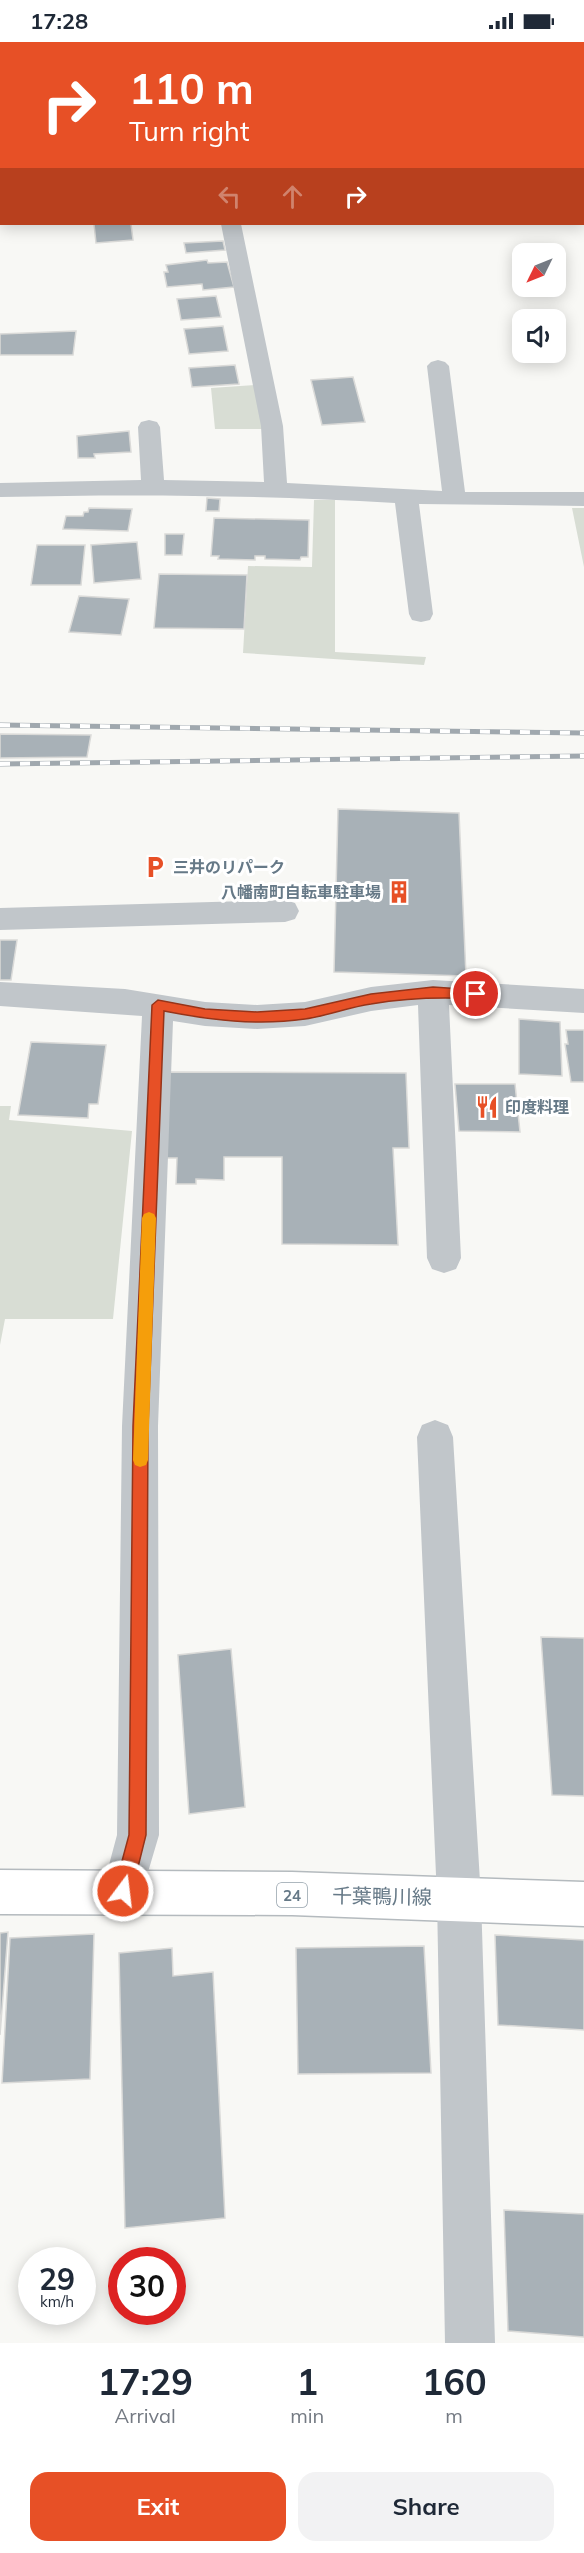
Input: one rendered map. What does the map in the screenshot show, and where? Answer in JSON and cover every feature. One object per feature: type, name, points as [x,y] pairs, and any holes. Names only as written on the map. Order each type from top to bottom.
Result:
[{"type":"main road","name":"千葉鴨川線","points":[[0,1892],[123,1891],[459,1898],[584,1904]]},
{"type":"street","points":[[231,225],[272,426],[276,489]]},
{"type":"street","points":[[438,366],[454,499]]},
{"type":"street","points":[[149,427],[153,487]]},
{"type":"street","points":[[0,490],[153,487],[276,489],[454,499],[584,499]]},
{"type":"street","points":[[406,496],[421,614]]},
{"type":"street","points":[[0,919],[285,911]]},
{"type":"street","points":[[433,992],[444,1258]]},
{"type":"street","points":[[0,994],[125,1001],[205,1014],[257,1017],[305,1014],[371,999],[433,992],[584,1001]]},
{"type":"street","points":[[123,1891],[138,1835],[141,1426],[158,1005]]},
{"type":"street","points":[[435,1437],[459,1898],[470,2343]]},
{"type":"shaded area","points":[[255,385],[266,429],[215,429],[211,388]]},
{"type":"shaded area","points":[[314,500],[335,500],[335,652],[426,657],[424,665],[243,653],[248,566],[312,567]]},
{"type":"shaded area","points":[[572,508],[584,508],[584,567]]},
{"type":"shaded area","points":[[0,1106],[11,1106],[9,1120],[132,1131],[113,1319],[5,1319],[0,1345]]},
{"type":"building","points":[[94,225],[131,225],[133,240],[96,243]]},
{"type":"building","points":[[223,241],[225,250],[186,253],[184,243]]},
{"type":"building","points":[[207,260],[208,263],[227,262],[234,287],[203,290],[202,284],[167,287],[164,272],[168,272],[166,265]]},
{"type":"building","points":[[216,296],[221,317],[181,320],[177,299]]},
{"type":"building","points":[[223,326],[228,351],[189,354],[184,329]]},
{"type":"building","points":[[76,331],[73,355],[0,355],[0,334]]},
{"type":"building","points":[[235,365],[239,384],[192,387],[189,368]]},
{"type":"building","points":[[353,377],[365,422],[322,425],[311,380]]},
{"type":"building","points":[[129,431],[131,452],[94,454],[95,458],[78,458],[77,436]]},
{"type":"building","points":[[207,498],[220,499],[219,511],[206,511]]},
{"type":"building","points":[[89,508],[132,509],[128,531],[63,529],[66,516],[83,516]]},
{"type":"building","points":[[214,518],[309,520],[308,557],[301,557],[300,560],[265,559],[265,556],[255,556],[255,560],[218,559],[219,556],[211,556]]},
{"type":"building","points":[[165,534],[184,534],[182,555],[165,555]]},
{"type":"building","points":[[137,542],[141,579],[94,583],[91,545]]},
{"type":"building","points":[[37,545],[85,545],[81,585],[31,585]]},
{"type":"building","points":[[159,574],[247,575],[244,629],[154,628]]},
{"type":"building","points":[[79,596],[129,599],[121,635],[69,632]]},
{"type":"building","points":[[0,734],[91,735],[87,757],[0,758]]},
{"type":"building","name":"八幡南町自転車駐車場","points":[[338,809],[459,813],[466,976],[334,972]]},
{"type":"building","points":[[0,940],[17,940],[11,980],[0,980]]},
{"type":"building","points":[[519,1019],[560,1022],[562,1076],[519,1074]]},
{"type":"building","points":[[566,1030],[584,1030],[584,1082],[571,1082],[565,1044],[568,1044]]},
{"type":"building","points":[[31,1042],[106,1045],[98,1104],[89,1104],[88,1118],[18,1115]]},
{"type":"building","points":[[168,1072],[406,1073],[409,1148],[393,1148],[398,1245],[282,1244],[282,1157],[224,1157],[224,1180],[196,1179],[196,1184],[176,1184],[177,1158],[163,1158]]},
{"type":"building","points":[[455,1084],[515,1084],[520,1132],[459,1131]]},
{"type":"building","points":[[541,1637],[584,1638],[584,1796],[552,1795]]},
{"type":"building","points":[[231,1649],[245,1807],[189,1814],[178,1655]]},
{"type":"building","points":[[8,1932],[0,2035],[0,1933]]},
{"type":"building","points":[[94,1934],[90,2079],[2,2083],[10,1938]]},
{"type":"building","points":[[495,1935],[584,1940],[584,2030],[498,2025]]},
{"type":"building","points":[[424,1946],[431,2073],[298,2074],[296,1948]]},
{"type":"building","points":[[172,1948],[173,1976],[213,1972],[225,2218],[125,2228],[119,1953]]},
{"type":"building","points":[[504,2210],[584,2214],[584,2337],[508,2331]]},
{"type":"railway","points":[[0,725],[584,733]]},
{"type":"railway","points":[[0,764],[584,756]]},
{"type":"slow traffic","points":[[140,1460],[149,1218]]},
{"type":"place","name":"三井のリパーク","points":[[155,867]]},
{"type":"place","name":"八幡南町自転車駐車場","points":[[399,892]]},
{"type":"place","name":"印度料理","points":[[487,1107]]},
{"type":"route","points":[[123,1891],[138,1835],[141,1426],[158,1005],[205,1014],[257,1017],[305,1014],[371,999],[433,992],[476,994]]}]
